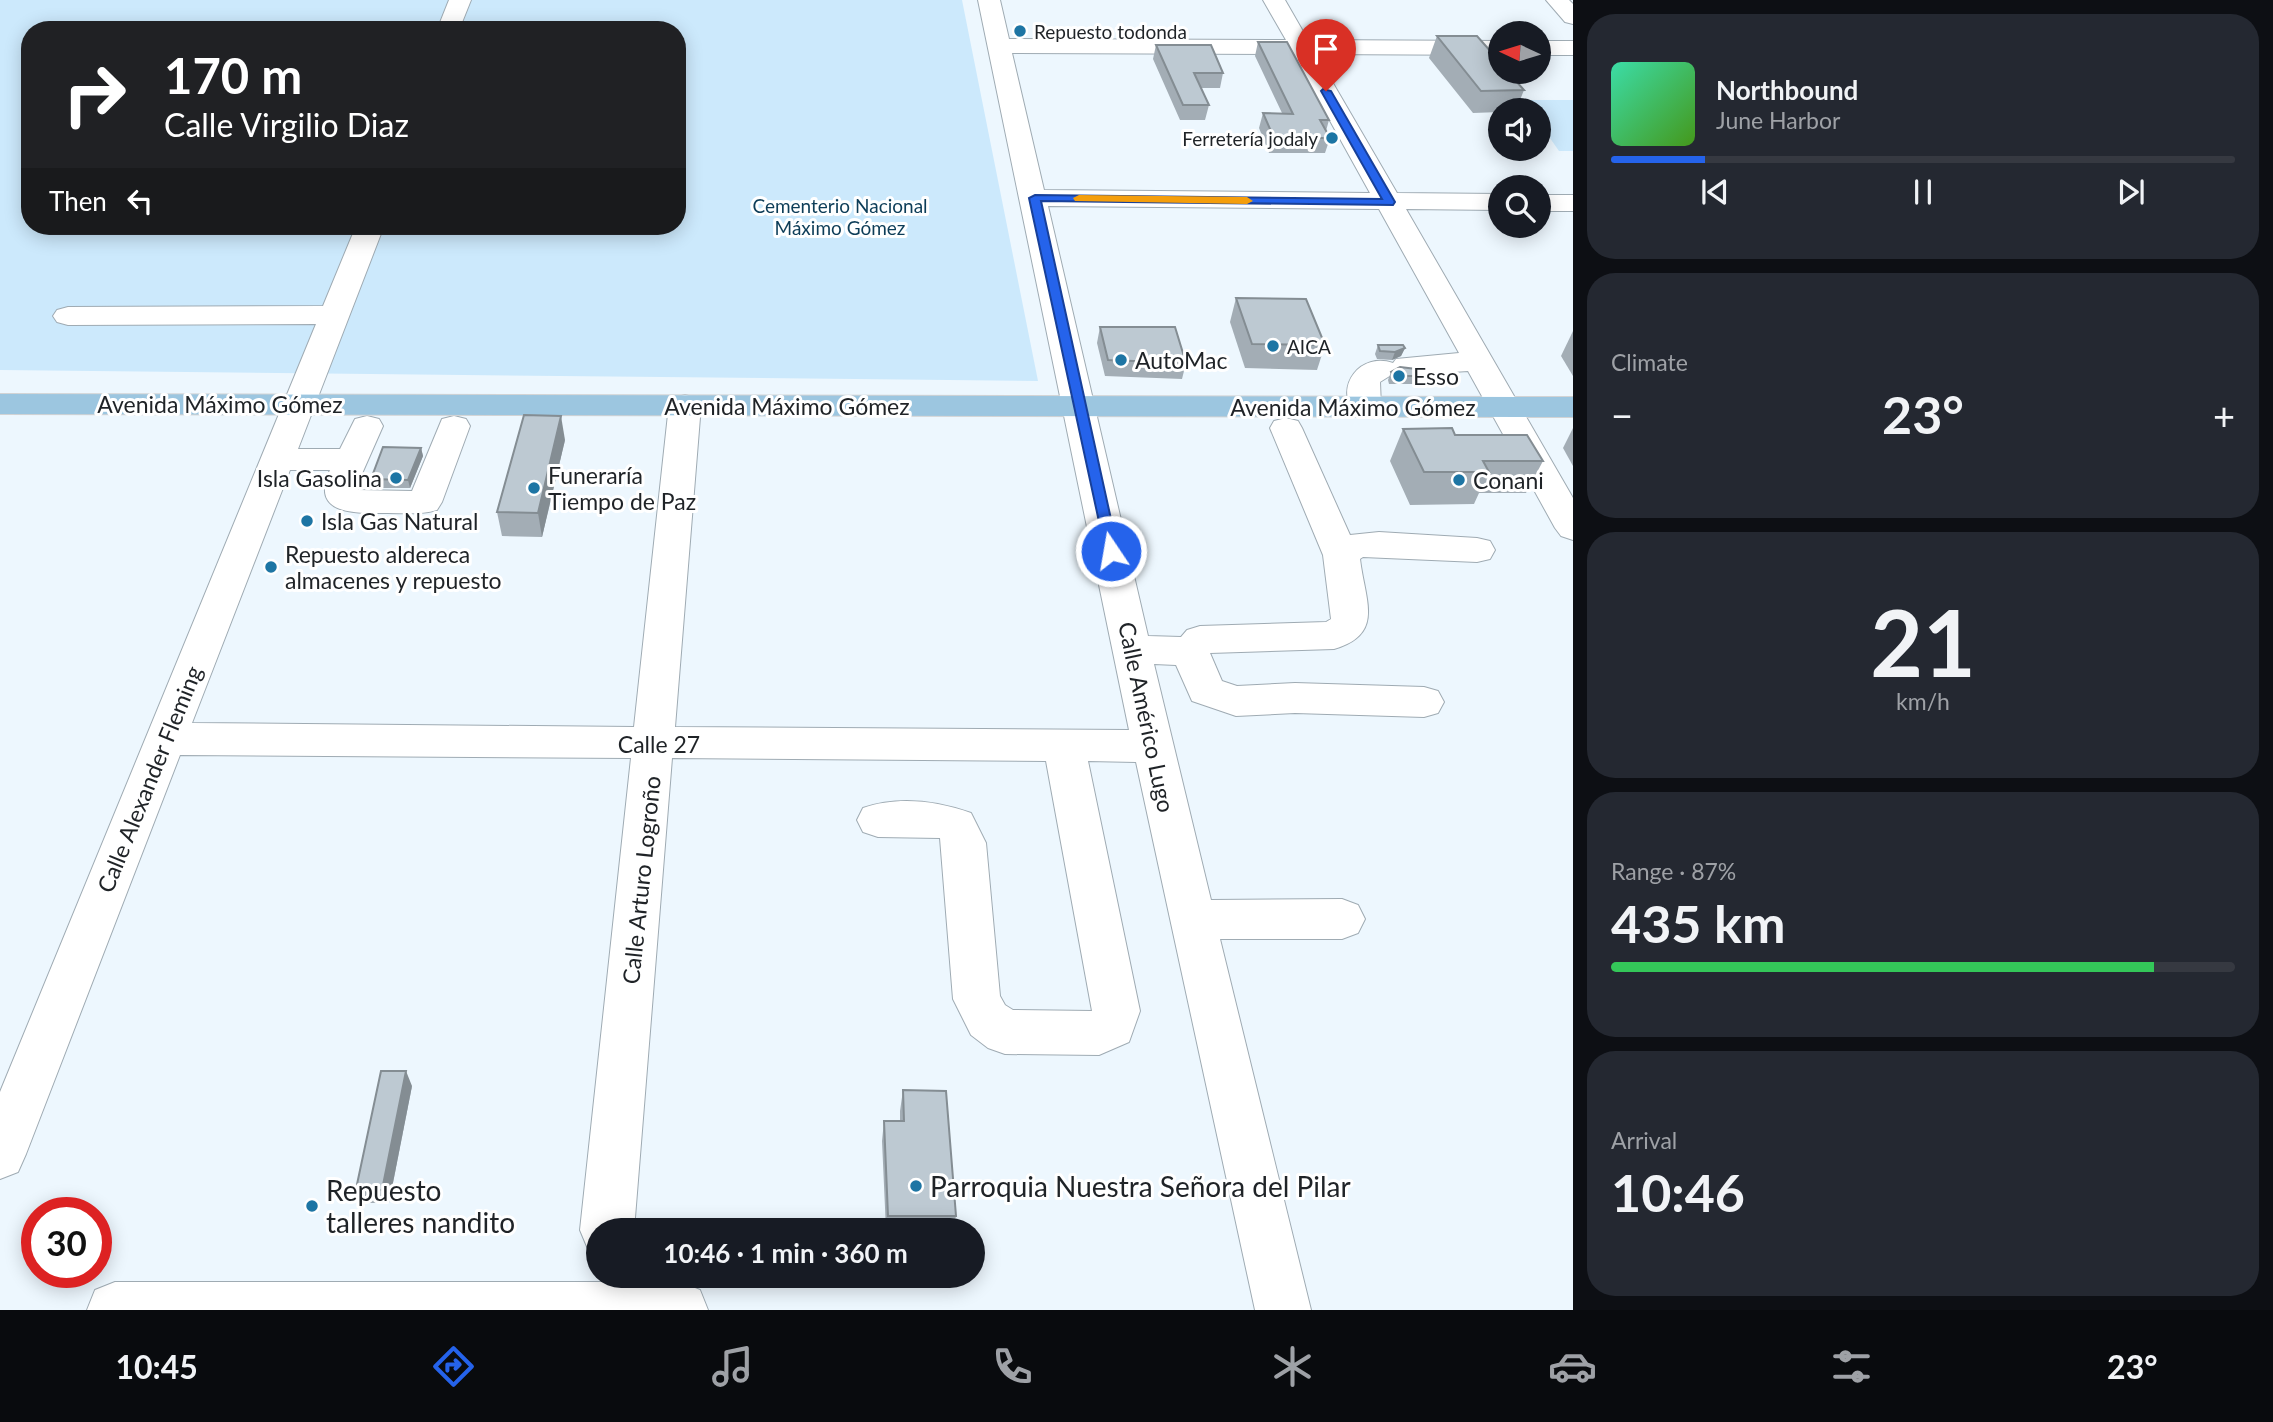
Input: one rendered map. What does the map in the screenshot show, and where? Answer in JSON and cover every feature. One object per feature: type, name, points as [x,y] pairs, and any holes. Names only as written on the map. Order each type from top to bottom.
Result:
[{"type":"main road","name":"Avenida Máximo Gómez","points":[[0,404],[288,430],[454,426],[684,415]]},
{"type":"main road","name":"Avenida Máximo Gómez","points":[[1082,418],[1365,407],[1509,418],[1573,428]]},
{"type":"main road","name":"Avenida Máximo Gómez","points":[[0,426],[288,430],[684,415],[1082,418],[1286,428],[1509,418],[1573,407]]},
{"type":"street","points":[[452,21],[460,0]]},
{"type":"street","name":"Calle Américo Lugo","points":[[989,0],[1035,198],[1192,920],[1283,1310]]},
{"type":"street","points":[[1274,0],[1573,528]]},
{"type":"street","points":[[1557,0],[1573,17]]},
{"type":"street","points":[[1000,46],[1488,47]]},
{"type":"street","points":[[1551,48],[1573,48]]},
{"type":"street","points":[[1035,198],[1488,202]]},
{"type":"street","points":[[1551,202],[1573,203]]},
{"type":"street","name":"Calle Alexander Fleming","points":[[0,1154],[310,370],[366,235]]},
{"type":"street","points":[[68,316],[334,315]]},
{"type":"street","points":[[1365,407],[1364,379],[1394,367],[1478,361]]},
{"type":"street","name":"Calle Arturo Logroño","points":[[608,1218],[684,415]]},
{"type":"street","points":[[367,426],[340,485],[340,494],[354,502],[425,502],[430,497],[454,426]]},
{"type":"street","points":[[1133,649],[1190,651],[1200,640],[1334,635],[1350,624],[1341,555],[1286,428]]},
{"type":"street","points":[[288,430],[351,460]]},
{"type":"street","points":[[1341,555],[1354,546],[1379,544],[1477,550]]},
{"type":"street","points":[[1190,651],[1206,691],[1236,701],[1295,698],[1424,702]]},
{"type":"street","name":"Calle 27","points":[[165,739],[1153,746]]},
{"type":"street","points":[[877,820],[936,819],[956,825],[964,842],[977,999],[988,1020],[1005,1032],[1099,1033],[1112,1026],[1116,1011],[1064,746]]},
{"type":"street","points":[[1192,920],[1342,919]]},
{"type":"street","points":[[115,1310],[600,1298],[680,1310]]},
{"type":"green space","name":"Cementerio Nacional Máximo Gómez","points":[[0,0],[962,0],[1038,381],[0,370]]},
{"type":"green space","points":[[1551,100],[1573,100],[1573,151],[1559,151],[1551,140]]},
{"type":"building","points":[[1437,36],[1477,36],[1488,48],[1488,84],[1519,84],[1524,90],[1481,91]]},
{"type":"building","points":[[1258,42],[1287,42],[1329,120],[1320,120],[1330,138],[1274,138],[1263,113],[1293,114]]},
{"type":"building","points":[[1156,45],[1211,45],[1223,73],[1194,73],[1209,105],[1183,105]]},
{"type":"building","points":[[1236,298],[1306,299],[1325,345],[1252,344]]},
{"type":"building","points":[[1100,327],[1175,327],[1186,363],[1108,360]]},
{"type":"building","points":[[1378,345],[1403,345],[1405,348],[1395,352],[1380,351]]},
{"type":"building","points":[[1400,367],[1416,369],[1419,376],[1393,376],[1391,372]]},
{"type":"building","points":[[524,415],[561,416],[538,513],[497,512]]},
{"type":"building","points":[[1452,428],[1455,435],[1527,435],[1543,461],[1483,461],[1489,472],[1424,472],[1403,429]]},
{"type":"building","points":[[383,447],[421,448],[408,480],[371,479]]},
{"type":"building","points":[[381,1071],[406,1071],[382,1190],[356,1189]]},
{"type":"building","name":"Parroquia Nuestra Señora del Pilar","points":[[903,1090],[946,1091],[956,1216],[888,1216],[884,1121],[904,1121]]},
{"type":"slow traffic","points":[[1079,198],[1247,201]]},
{"type":"place","name":"Repuesto todonda","points":[[1020,31]]},
{"type":"place","name":"Ferretería jodaly","points":[[1332,138]]},
{"type":"place","name":"AICA","points":[[1273,346]]},
{"type":"place","name":"AutoMac","points":[[1121,360]]},
{"type":"place","name":"Esso","points":[[1399,376]]},
{"type":"place","name":"Isla Gasolina","points":[[396,478]]},
{"type":"place","name":"Conani","points":[[1459,480]]},
{"type":"place","name":"Funeraría Tiempo de Paz","points":[[534,488]]},
{"type":"place","name":"Isla Gas Natural","points":[[307,521]]},
{"type":"place","name":"Repuesto aldereca almacenes y repuesto","points":[[271,567]]},
{"type":"place","name":"Parroquia Nuestra Señora del Pilar","points":[[916,1186]]},
{"type":"place","name":"Repuesto talleres nandito","points":[[312,1206]]},
{"type":"route","points":[[1111,551],[1035,198],[1389,202],[1326,91]]}]
